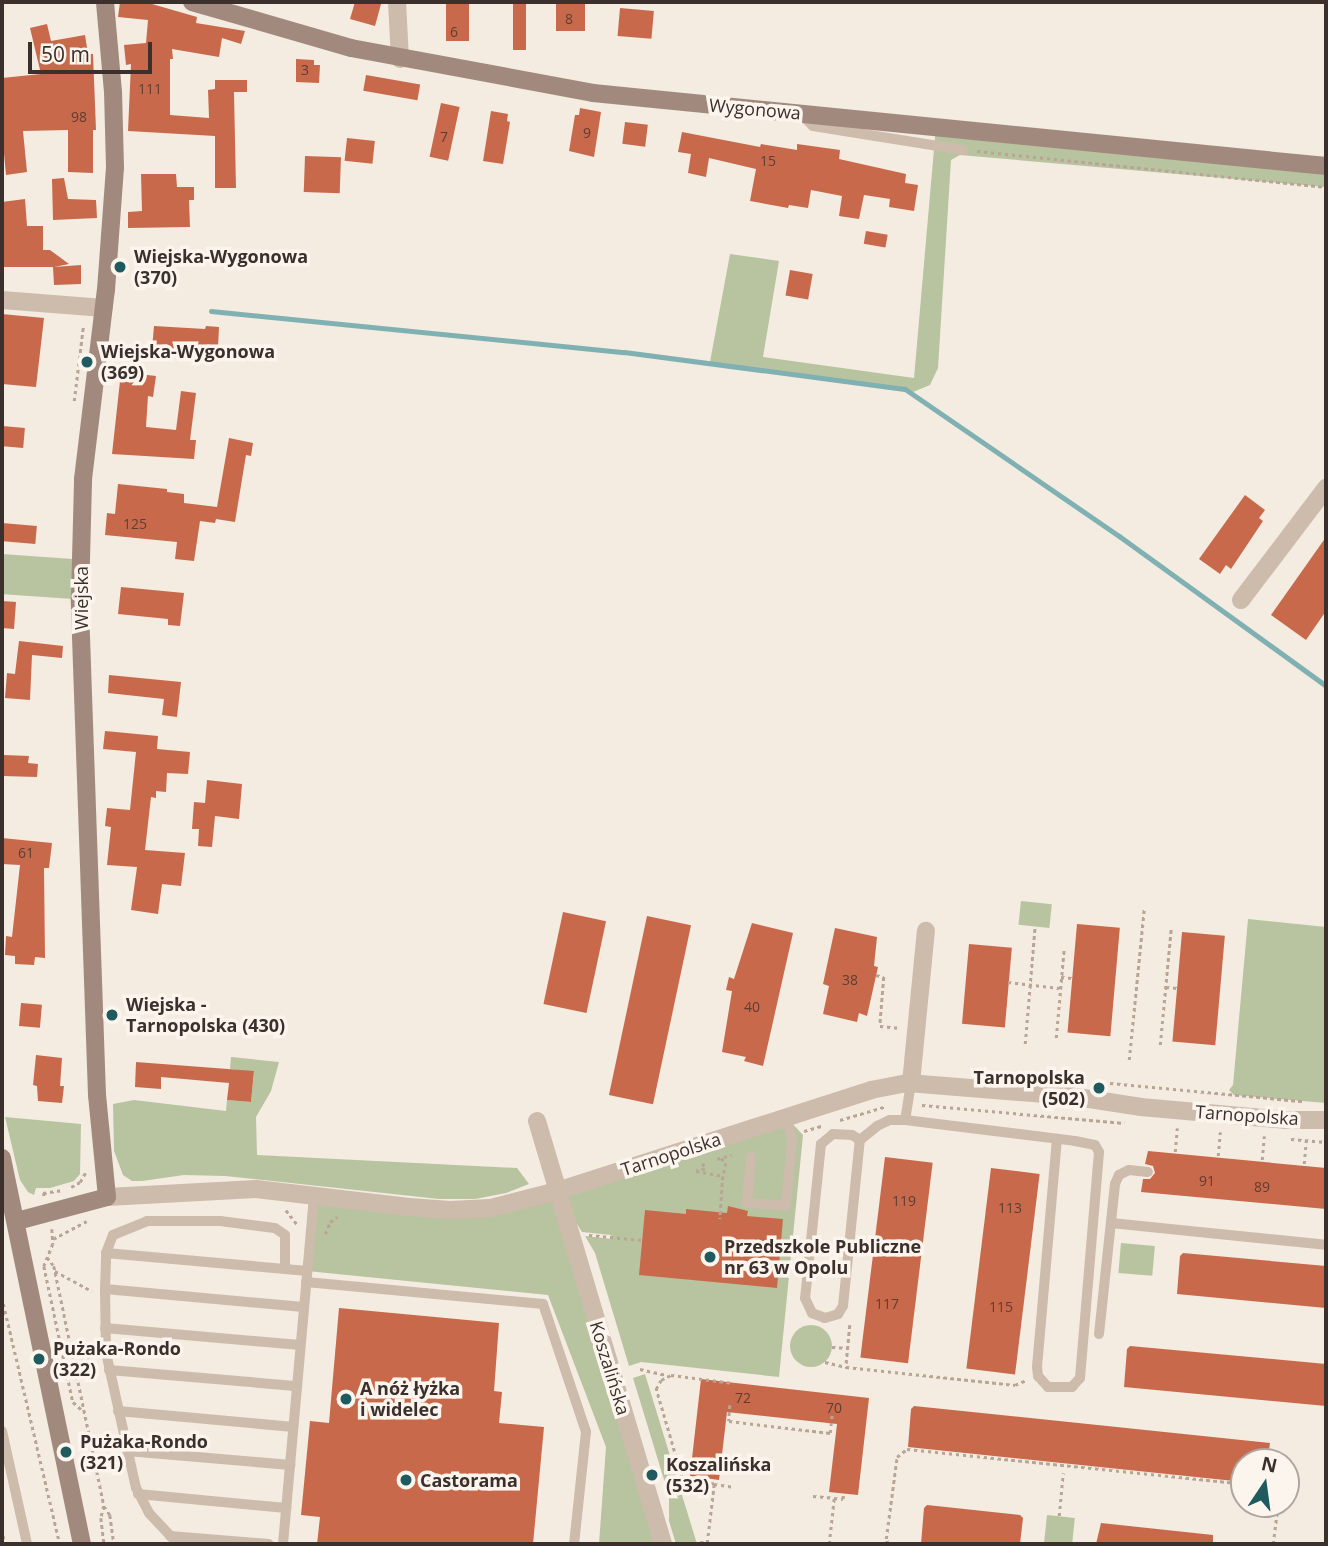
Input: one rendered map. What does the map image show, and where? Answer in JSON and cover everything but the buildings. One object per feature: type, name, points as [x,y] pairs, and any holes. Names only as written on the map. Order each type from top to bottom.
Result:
[{"type":"street","name":"Wiejska","points":[[104,2],[113,92],[115,167],[104,308],[83,479],[80,597],[97,1095],[107,1196]]},
{"type":"street","name":"Wygonowa","points":[[192,2],[327,42],[400,59],[604,95],[1326,166]]},
{"type":"street","points":[[397,2],[400,59]]},
{"type":"street","points":[[2,300],[104,308]]},
{"type":"street","points":[[1241,600],[1326,488]]},
{"type":"street","points":[[911,1083],[926,931]]},
{"type":"street","name":"Tarnopolska","points":[[9,1223],[107,1196],[245,1189],[450,1210],[491,1208],[557,1191],[883,1087],[911,1083],[1070,1096],[1141,1107],[1270,1119],[1326,1120]]},
{"type":"street","name":"Koszalińska","points":[[537,1121],[663,1544]]},
{"type":"street","points":[[2,1158],[9,1223],[82,1544]]},
{"type":"lane","points":[[801,113],[813,126],[963,150]]},
{"type":"lane","points":[[905,1120],[911,1083]]},
{"type":"lane","points":[[751,1157],[747,1203],[786,1206],[792,1140],[786,1117]]},
{"type":"lane","points":[[860,1140],[890,1120],[905,1120],[1057,1139],[1095,1145],[1099,1152],[1080,1378],[1072,1387],[1048,1387],[1038,1376],[1037,1367],[1057,1139]]},
{"type":"lane","points":[[833,1134],[852,1135],[860,1140],[843,1306],[838,1314],[825,1318],[812,1313],[805,1298],[821,1143],[833,1134]]},
{"type":"lane","points":[[1099,1334],[1119,1175],[1129,1170],[1148,1172]]},
{"type":"lane","points":[[283,1544],[314,1196]]},
{"type":"lane","points":[[178,1544],[149,1513],[138,1494],[109,1370],[104,1289],[106,1254],[113,1235],[147,1221],[220,1221],[275,1228],[285,1236],[285,1269]]},
{"type":"lane","points":[[1111,1223],[1326,1245]]},
{"type":"lane","points":[[106,1254],[285,1269],[306,1277],[543,1304],[586,1432],[574,1544]]},
{"type":"lane","points":[[104,1289],[303,1307]]},
{"type":"lane","points":[[105,1328],[300,1345]]},
{"type":"lane","points":[[109,1370],[297,1386]]},
{"type":"lane","points":[[118,1411],[293,1427]]},
{"type":"lane","points":[[2,1431],[27,1544]]},
{"type":"lane","points":[[127,1451],[290,1465]]},
{"type":"lane","points":[[138,1494],[286,1508]]},
{"type":"lane","points":[[170,1536],[270,1544]]},
{"type":"path","points":[[963,150],[1326,187]]},
{"type":"path","points":[[1129,1060],[1144,911]]},
{"type":"path","points":[[1025,1044],[1035,926]]},
{"type":"path","points":[[1160,1045],[1171,928]]},
{"type":"path","points":[[1055,1038],[1064,948]]},
{"type":"path","points":[[876,975],[884,977],[880,1026],[903,1029]]},
{"type":"path","points":[[1061,977],[1072,978]]},
{"type":"path","points":[[1008,982],[1060,988]]},
{"type":"path","points":[[1166,986],[1177,988]]},
{"type":"path","points":[[1175,1152],[1177,1128]]},
{"type":"path","points":[[1218,1156],[1220,1132]]},
{"type":"path","points":[[1262,1160],[1264,1136]]},
{"type":"path","points":[[1304,1164],[1306,1140]]},
{"type":"path","points":[[720,1219],[726,1163],[721,1158]]},
{"type":"path","points":[[703,1163],[705,1169],[696,1171],[723,1176]]},
{"type":"path","points":[[580,1234],[642,1240]]},
{"type":"path","points":[[84,1412],[74,1402],[44,1266],[46,1255],[55,1270],[85,1404],[84,1412],[104,1506],[110,1515],[114,1544]]},
{"type":"path","points":[[55,1270],[87,1287],[105,1302]]},
{"type":"path","points":[[2,1297],[60,1544]]},
{"type":"path","points":[[846,1367],[850,1325]]},
{"type":"path","points":[[832,1347],[848,1348]]},
{"type":"path","points":[[825,1362],[846,1367],[1014,1385],[1029,1376]]},
{"type":"path","points":[[640,1369],[733,1383]]},
{"type":"path","points":[[656,1373],[659,1382]]},
{"type":"path","points":[[667,1375],[659,1382],[656,1392],[681,1475],[687,1481],[735,1486]]},
{"type":"path","points":[[730,1405],[729,1421],[816,1432],[830,1433],[832,1415]]},
{"type":"path","points":[[888,1544],[886,1539],[897,1457],[907,1449],[1230,1483]]},
{"type":"path","points":[[1059,1516],[1063,1474]]},
{"type":"path","points":[[700,1544],[699,1542],[707,1543],[714,1484]]},
{"type":"path","points":[[813,1496],[843,1499],[843,1493]]},
{"type":"path","points":[[834,1498],[829,1543],[837,1543]]},
{"type":"path","points":[[104,1506],[101,1518],[104,1544]]},
{"type":"path","points":[[1273,1544],[1276,1518]]},
{"type":"path","points":[[2,1529],[5,1544]]},
{"type":"green space","points":[[936,126],[1326,166],[1326,187],[960,155],[951,160],[938,368],[930,385],[913,392],[888,386],[710,362],[730,254],[779,261],[763,357],[914,378]]},
{"type":"green space","points":[[2,554],[80,559],[77,599],[2,594]]},
{"type":"green space","points":[[1021,901],[1052,904],[1049,928],[1018,925]]},
{"type":"green space","points":[[1248,919],[1326,927],[1326,1103],[1234,1095],[1229,1090],[1233,1085]]},
{"type":"green space","points":[[231,1057],[279,1062],[271,1091],[256,1117],[257,1155],[517,1168],[529,1184],[506,1193],[475,1199],[439,1199],[225,1176],[184,1175],[132,1181],[123,1175],[114,1151],[113,1104],[134,1100],[226,1111],[227,1100],[251,1102],[254,1072],[230,1069]]},
{"type":"green space","points":[[5,1117],[81,1124],[80,1174],[74,1181],[50,1188],[36,1188],[34,1195],[28,1192],[20,1180]]},
{"type":"green space","points":[[786,1117],[803,1135],[779,1377],[641,1362],[629,1366],[595,1253],[585,1236],[612,1239],[611,1235],[582,1232],[559,1195],[663,1544],[599,1544],[606,1447],[548,1295],[307,1271],[314,1196],[487,1208]]},
{"type":"green space","points":[[1121,1243],[1155,1246],[1152,1276],[1118,1273]]},
{"type":"green space","points":[[811,1325],[826,1331],[832,1346],[826,1361],[811,1367],[796,1361],[790,1346],[796,1331]]},
{"type":"green space","points":[[645,1374],[697,1544],[676,1544],[669,1521],[669,1496],[633,1378]]},
{"type":"green space","points":[[1047,1515],[1075,1518],[1072,1544],[1044,1544]]},
{"type":"waterway","points":[[211,311],[624,352],[905,389],[1119,536],[1326,686]]},
{"type":"place","name":"Wiejska-Wygonowa (370)","points":[[120,267]]},
{"type":"place","name":"Wiejska-Wygonowa (369)","points":[[87,362]]},
{"type":"place","name":"Wiejska - Tarnopolska (430)","points":[[112,1015]]},
{"type":"place","name":"Tarnopolska (502)","points":[[1099,1088]]},
{"type":"place","name":"Przedszkole Publiczne nr 63 w Opolu","points":[[710,1257]]},
{"type":"place","name":"Pużaka-Rondo (322)","points":[[39,1359]]},
{"type":"place","name":"A nóż łyżka i widelec","points":[[346,1399]]},
{"type":"place","name":"Pużaka-Rondo (321)","points":[[66,1452]]},
{"type":"place","name":"Koszalińska (532)","points":[[652,1475]]},
{"type":"place","name":"Castorama","points":[[406,1480]]}]
